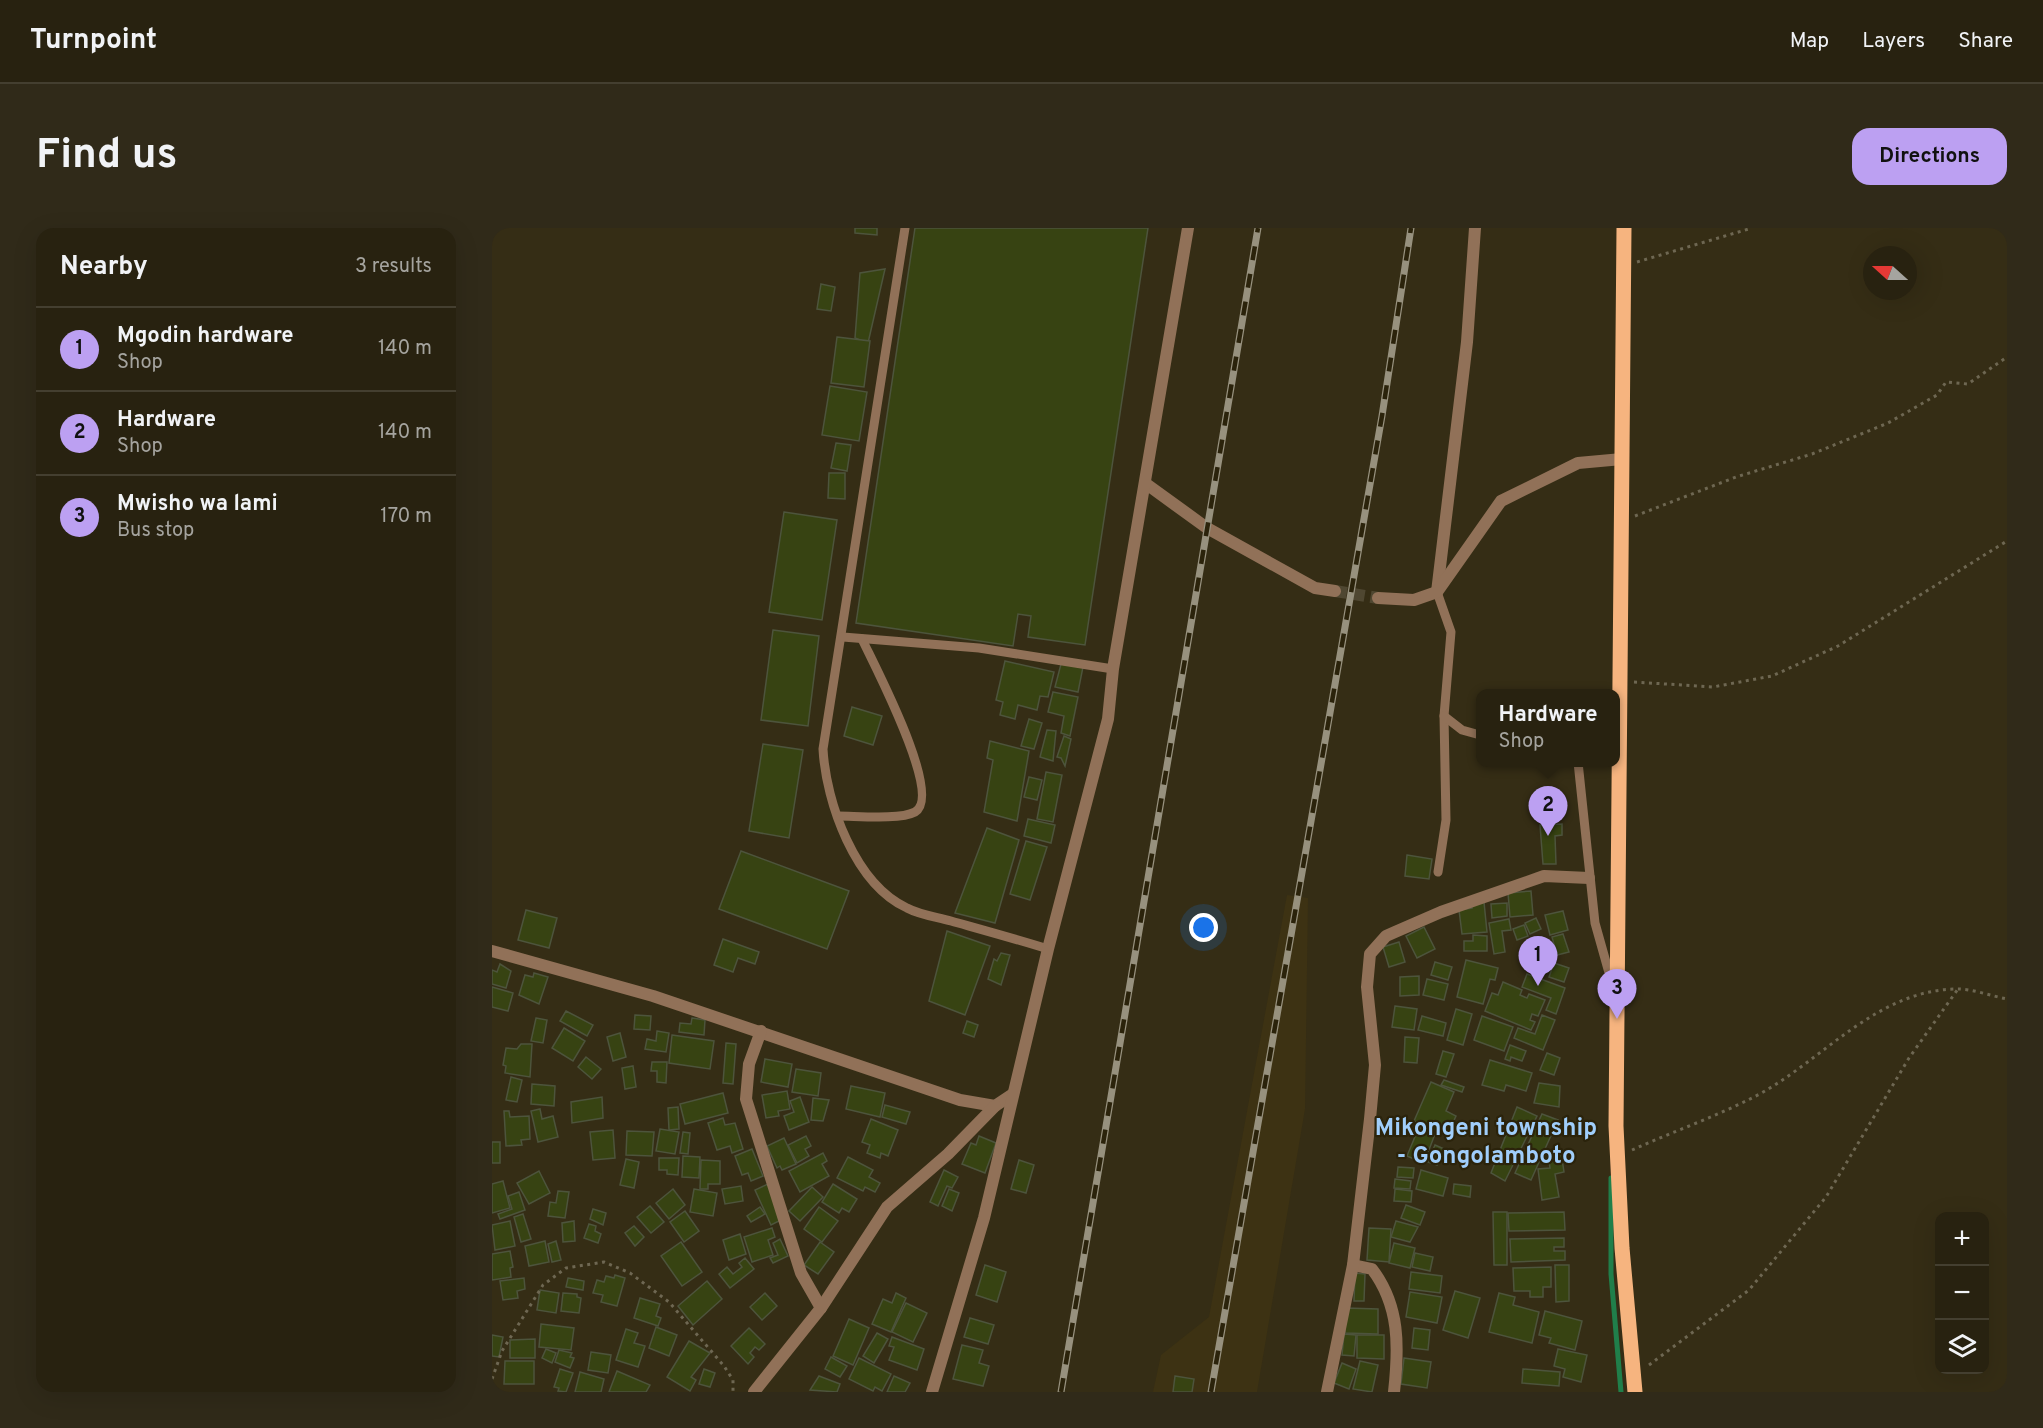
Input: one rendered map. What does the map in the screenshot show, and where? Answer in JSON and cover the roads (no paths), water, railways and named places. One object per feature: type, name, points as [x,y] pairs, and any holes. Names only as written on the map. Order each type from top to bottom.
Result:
[{"type":"main road","points":[[1620,689],[1624,228]]},
{"type":"main road","points":[[1620,767],[1617,1156],[1622,1248],[1634,1384]]},
{"type":"street","points":[[932,1392],[984,1218],[1048,949],[1108,719],[1113,669],[1188,228]]},
{"type":"street","points":[[1437,592],[1467,342],[1475,228]]},
{"type":"street","points":[[1378,598],[1414,600],[1437,592],[1501,501],[1578,463],[1622,459]]},
{"type":"street","points":[[1145,483],[1217,533],[1315,588],[1335,591]]},
{"type":"street","points":[[1327,1392],[1353,1265],[1375,1065],[1367,987],[1370,954],[1386,936],[1441,912],[1544,876],[1589,878]]},
{"type":"street","points":[[492,951],[653,996],[960,1100],[995,1106]]},
{"type":"street","points":[[761,1031],[749,1064],[746,1099],[801,1273],[821,1308]]},
{"type":"street","points":[[754,1392],[821,1308],[887,1207],[948,1154],[995,1106],[1014,1094]]},
{"type":"street","points":[[1353,1265],[1372,1269],[1389,1297],[1396,1320],[1397,1338],[1394,1392]]},
{"type":"lane","points":[[905,228],[843,637],[823,749],[825,778],[838,816],[868,878],[886,895],[908,909],[1048,949]]},
{"type":"lane","points":[[1437,592],[1451,632],[1444,716],[1446,820],[1438,872]]},
{"type":"lane","points":[[843,637],[979,648],[1113,669]]},
{"type":"lane","points":[[838,816],[905,815],[917,811],[924,802],[923,789],[906,731],[862,639]]},
{"type":"lane","points":[[1444,716],[1462,730],[1476,734]]},
{"type":"lane","points":[[1578,767],[1595,923],[1619,1010]]},
{"type":"waterway","points":[[1611,1178],[1611,1274],[1621,1392]]},
{"type":"tunnel","points":[[1335,591],[1378,598]]},
{"type":"railway","points":[[1061,1392],[1258,228]]},
{"type":"railway","points":[[1211,1392],[1382,416],[1411,228]]},
{"type":"place","name":"Hardware","points":[[1548,836]]},
{"type":"place","name":"Mgodin hardware","points":[[1538,986]]},
{"type":"place","name":"Mwisho wa lami","points":[[1617,1019]]},
{"type":"district","name":"Mikongeni township - Gongolamboto","points":[[1486,1143]]}]
